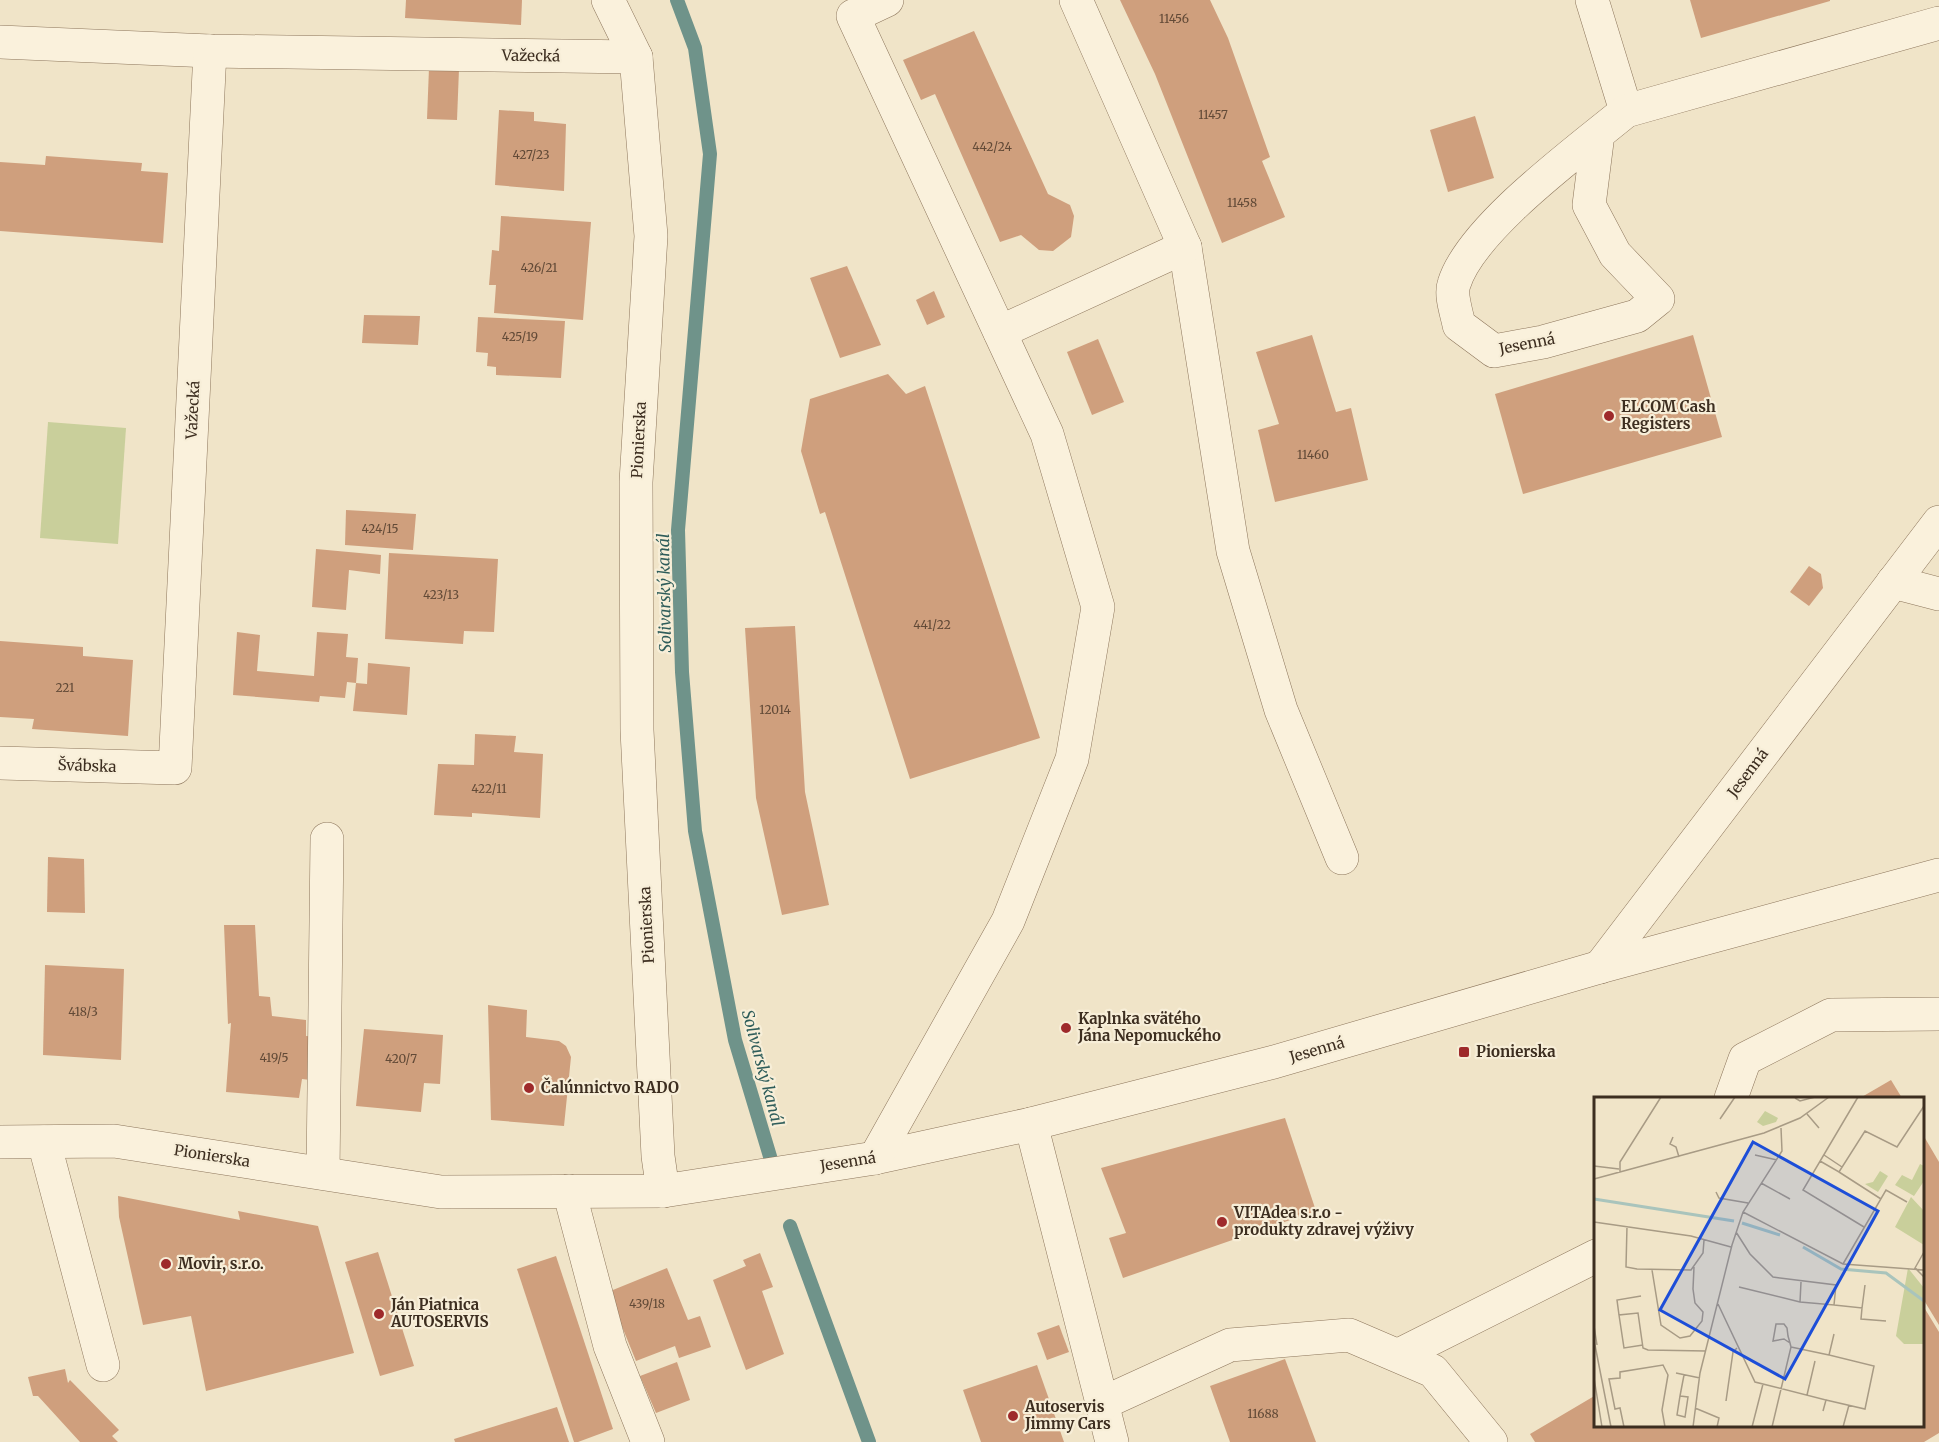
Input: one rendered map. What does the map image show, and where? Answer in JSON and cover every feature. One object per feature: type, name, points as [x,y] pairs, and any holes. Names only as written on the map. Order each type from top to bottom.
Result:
[{"type":"street","name":"Pionierska","points":[[0,1142],[114,1141],[441,1192],[663,1191],[658,1155],[637,730],[636,482],[651,236],[636,57],[609,0]]},
{"type":"street","points":[[875,1158],[1008,921],[1072,759],[1098,607],[1047,434],[853,16],[887,0]]},
{"type":"street","points":[[1076,0],[1185,247],[1233,551],[1281,710],[1342,858]]},
{"type":"street","points":[[1592,0],[1626,111]]},
{"type":"street","name":"Jesenná","points":[[1598,134],[1588,205],[1615,254],[1658,299],[1637,316],[1544,342],[1494,351],[1459,325],[1453,286],[1480,238],[1598,134],[1626,111],[1939,23]]},
{"type":"street","name":"Važecká","points":[[0,42],[210,51],[636,57]]},
{"type":"street","name":"Važecká","points":[[175,768],[210,51]]},
{"type":"street","points":[[1000,332],[1185,247]]},
{"type":"street","name":"Jesenná","points":[[1600,967],[1939,522]]},
{"type":"street","points":[[1893,582],[1939,594]]},
{"type":"street","name":"Švábska","points":[[0,763],[175,768]]},
{"type":"street","points":[[322,1173],[327,839]]},
{"type":"street","name":"Jesenná","points":[[663,1191],[875,1158],[1031,1124],[1274,1062],[1600,967],[1939,875]]},
{"type":"street","points":[[1731,1097],[1745,1059],[1831,1015],[1939,1014]]},
{"type":"street","points":[[1031,1124],[1112,1442]]},
{"type":"street","points":[[44,1142],[103,1365]]},
{"type":"street","points":[[569,1191],[610,1346],[648,1442]]},
{"type":"street","points":[[1399,1355],[1594,1257]]},
{"type":"street","points":[[1103,1403],[1230,1345],[1349,1335],[1433,1371],[1491,1442]]},
{"type":"green space","points":[[48,422],[126,428],[118,544],[40,538]]},
{"type":"building","points":[[406,0],[522,0],[521,25],[405,18]]},
{"type":"building","points":[[1120,0],[1210,0],[1228,38],[1270,157],[1262,161],[1285,217],[1222,243],[1155,74]]},
{"type":"building","points":[[1690,0],[1830,0],[1830,1],[1701,38]]},
{"type":"building","points":[[974,31],[1048,194],[1070,205],[1074,216],[1071,237],[1053,251],[1039,250],[1021,235],[1000,242],[935,94],[921,100],[903,60]]},
{"type":"building","points":[[429,68],[459,69],[457,120],[427,119]]},
{"type":"building","points":[[499,110],[534,112],[534,121],[566,124],[564,191],[495,185]]},
{"type":"building","points":[[1475,116],[1494,178],[1448,192],[1430,130]]},
{"type":"building","points":[[46,156],[142,163],[141,171],[168,173],[163,243],[0,231],[0,162],[45,165]]},
{"type":"building","points":[[501,216],[591,222],[583,320],[494,313],[496,285],[489,285],[492,250],[499,251]]},
{"type":"building","points":[[847,266],[881,345],[840,358],[810,278]]},
{"type":"building","points":[[934,291],[945,317],[927,325],[916,300]]},
{"type":"building","points":[[364,315],[420,316],[418,345],[362,343]]},
{"type":"building","points":[[478,317],[565,321],[561,378],[496,375],[496,367],[487,366],[488,353],[476,352]]},
{"type":"building","points":[[1312,335],[1336,412],[1351,408],[1368,480],[1275,502],[1258,430],[1279,424],[1256,352]]},
{"type":"building","name":"ELCOM Cash Registers","points":[[1693,335],[1722,437],[1523,494],[1495,394]]},
{"type":"building","points":[[1098,339],[1124,402],[1092,415],[1067,352]]},
{"type":"building","points":[[888,374],[906,394],[925,386],[1040,738],[910,779],[825,512],[820,514],[801,451],[810,399]]},
{"type":"building","points":[[346,510],[416,514],[413,550],[345,545]]},
{"type":"building","points":[[316,549],[381,555],[380,574],[349,570],[346,610],[312,607]]},
{"type":"building","points":[[389,553],[498,559],[494,632],[464,631],[463,644],[385,639]]},
{"type":"building","points":[[1809,566],[1821,574],[1823,588],[1809,606],[1790,592]]},
{"type":"building","points":[[795,626],[805,792],[829,905],[782,915],[756,798],[745,628]]},
{"type":"building","points":[[237,632],[260,635],[257,671],[314,676],[317,632],[348,634],[346,657],[358,658],[356,683],[347,682],[345,698],[320,696],[319,702],[233,695]]},
{"type":"building","points":[[0,641],[83,647],[83,656],[133,660],[128,736],[32,729],[34,719],[0,717]]},
{"type":"building","points":[[368,663],[410,667],[407,715],[353,711],[356,683],[367,684]]},
{"type":"building","points":[[475,734],[516,736],[514,752],[543,754],[540,818],[472,813],[472,817],[434,815],[438,764],[474,765]]},
{"type":"building","points":[[48,857],[84,859],[85,913],[47,912]]},
{"type":"building","points":[[224,925],[255,925],[259,996],[270,997],[272,1016],[306,1020],[306,1036],[320,1037],[318,1081],[302,1079],[299,1098],[226,1092],[231,1023],[228,1024]]},
{"type":"building","points":[[45,965],[124,969],[121,1060],[43,1055]]},
{"type":"building","name":"Čalúnnictvo RADO","points":[[488,1005],[527,1010],[526,1037],[559,1041],[566,1046],[571,1057],[564,1126],[491,1120]]},
{"type":"building","points":[[364,1029],[443,1035],[440,1084],[424,1083],[421,1112],[356,1106]]},
{"type":"building","points":[[1891,1080],[1901,1097],[1862,1097]]},
{"type":"building","points":[[1285,1118],[1316,1211],[1123,1278],[1109,1238],[1126,1233],[1101,1168]]},
{"type":"building","points":[[1924,1136],[1939,1162],[1939,1325],[1924,1300]]},
{"type":"building","points":[[118,1196],[240,1220],[238,1211],[318,1226],[354,1353],[206,1391],[191,1316],[143,1325],[119,1217]]},
{"type":"building","name":"Ján Piatnica AUTOSERVIS","points":[[378,1252],[414,1366],[380,1376],[345,1262]]},
{"type":"building","points":[[760,1253],[773,1287],[762,1291],[784,1354],[746,1370],[713,1280],[746,1266],[743,1260]]},
{"type":"building","points":[[556,1256],[613,1429],[578,1442],[574,1442],[517,1269]]},
{"type":"building","points":[[667,1268],[688,1320],[700,1316],[711,1347],[679,1358],[675,1346],[636,1361],[608,1292]]},
{"type":"building","points":[[1924,1307],[1939,1332],[1939,1433],[1924,1442],[1535,1442],[1530,1434],[1594,1396],[1594,1427],[1924,1427]]},
{"type":"building","points":[[1059,1325],[1069,1352],[1047,1360],[1037,1333]]},
{"type":"building","points":[[1285,1359],[1316,1442],[1230,1442],[1210,1386]]},
{"type":"building","points":[[677,1362],[690,1400],[656,1413],[640,1376]]},
{"type":"building","name":"Autoservis Jimmy Cars","points":[[1037,1365],[1064,1442],[981,1442],[963,1390]]},
{"type":"building","points":[[65,1369],[68,1383],[70,1380],[119,1430],[112,1436],[118,1442],[80,1442],[38,1396],[33,1396],[28,1377]]},
{"type":"building","points":[[557,1407],[569,1442],[455,1442],[454,1439]]},
{"type":"waterway","name":"Solivarský kanál","points":[[677,0],[695,48],[710,154],[678,530],[682,672],[695,831],[735,1040],[775,1173]]},
{"type":"waterway","name":"Solivarský kanál","points":[[790,1226],[869,1442]]},
{"type":"place","name":"ELCOM Cash Registers","points":[[1609,416]]},
{"type":"place","name":"Kaplnka svätého Jána Nepomuckého","points":[[1066,1028]]},
{"type":"place","name":"Pionierska","points":[[1464,1052]]},
{"type":"place","name":"Čalúnnictvo RADO","points":[[529,1088]]},
{"type":"place","name":"VITAdea s.r.o - produkty zdravej výživy","points":[[1222,1222]]},
{"type":"place","name":"Movir, s.r.o.","points":[[166,1264]]},
{"type":"place","name":"Ján Piatnica AUTOSERVIS","points":[[379,1314]]},
{"type":"place","name":"Autoservis Jimmy Cars","points":[[1013,1416]]}]
